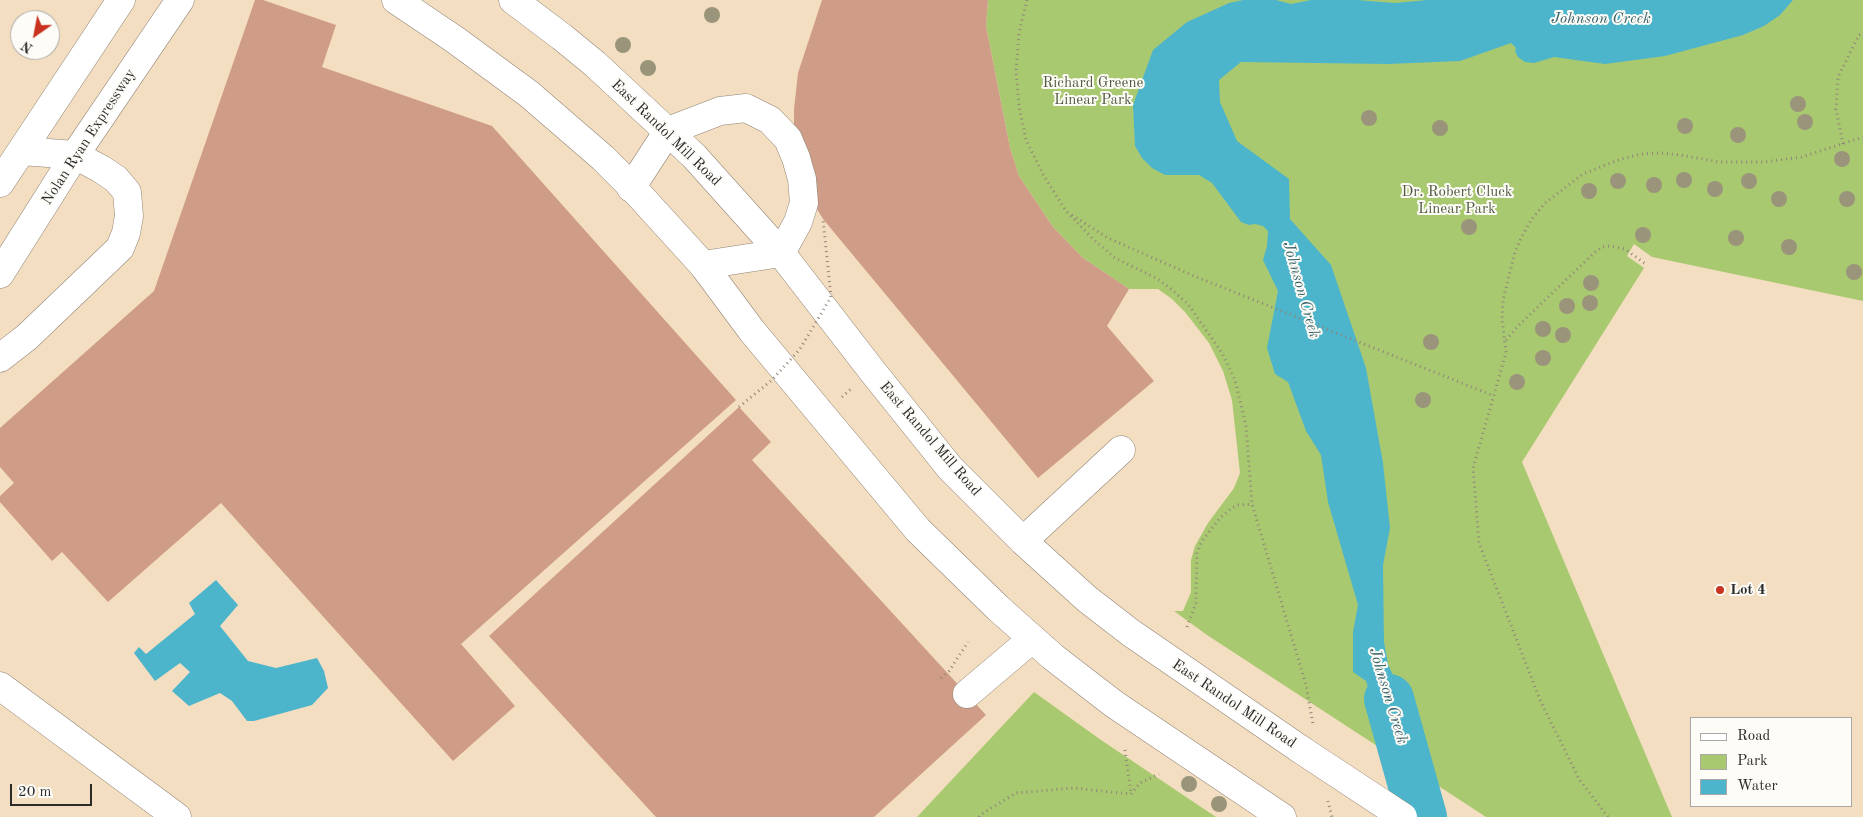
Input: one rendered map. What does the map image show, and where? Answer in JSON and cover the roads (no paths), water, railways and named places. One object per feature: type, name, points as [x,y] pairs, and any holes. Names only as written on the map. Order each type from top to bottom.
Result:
[{"type":"main road","points":[[0,183],[121,0]]},
{"type":"main road","name":"Nolan Ryan Expressway","points":[[0,274],[75,155],[180,0]]},
{"type":"main road","points":[[396,0],[454,39],[529,94],[603,158],[703,266],[758,338],[918,530],[966,579],[1032,639],[1114,704],[1282,817]]},
{"type":"main road","name":"East Randol Mill Road","points":[[513,0],[595,64],[694,156],[780,253],[950,468],[1023,541],[1087,599],[1131,633],[1307,740],[1403,817]]},
{"type":"main road","points":[[632,188],[668,131],[720,111],[746,108],[770,120],[788,139],[800,172],[804,203],[798,222],[780,253],[703,266]]},
{"type":"main road","points":[[0,358],[27,337],[120,248],[126,233],[129,216],[127,192],[116,179],[75,155],[22,151]]},
{"type":"main road","points":[[1023,541],[1121,450]]},
{"type":"main road","points":[[967,694],[1032,639]]},
{"type":"main road","points":[[0,686],[176,817]]},
{"type":"water","points":[[1243,0],[1276,0],[1291,4],[1311,0],[1357,0],[1395,3],[1427,0],[1793,0],[1780,15],[1764,26],[1743,35],[1665,56],[1605,64],[1554,57],[1534,63],[1525,62],[1518,57],[1515,51],[1516,48],[1511,43],[1460,61],[1388,64],[1241,62],[1219,80],[1220,102],[1237,141],[1289,179],[1290,219],[1331,265],[1366,368],[1383,463],[1390,528],[1383,565],[1384,642],[1388,664],[1409,712],[1433,782],[1378,745],[1380,724],[1366,681],[1353,672],[1353,632],[1358,605],[1328,502],[1321,455],[1306,431],[1288,382],[1275,374],[1267,348],[1278,291],[1263,260],[1267,246],[1268,231],[1263,226],[1249,225],[1241,222],[1212,183],[1199,175],[1165,175],[1152,168],[1142,158],[1135,146],[1133,105],[1153,50],[1187,22],[1229,3]]},
{"type":"water","points":[[216,580],[238,605],[220,626],[248,661],[276,668],[317,658],[324,671],[328,688],[312,705],[254,721],[247,721],[232,701],[220,693],[189,706],[172,691],[190,672],[180,663],[155,681],[134,653],[139,647],[146,654],[195,614],[189,603]]},
{"type":"waterway","name":"Johnson Creek","points":[[1389,699],[1422,817]]},
{"type":"place","name":"Lot 4","points":[[1720,590]]},
{"type":"park label","name":"Richard Greene Linear Park","points":[[1093,92]]},
{"type":"park label","name":"Dr. Robert Cluck Linear Park","points":[[1457,200]]}]
